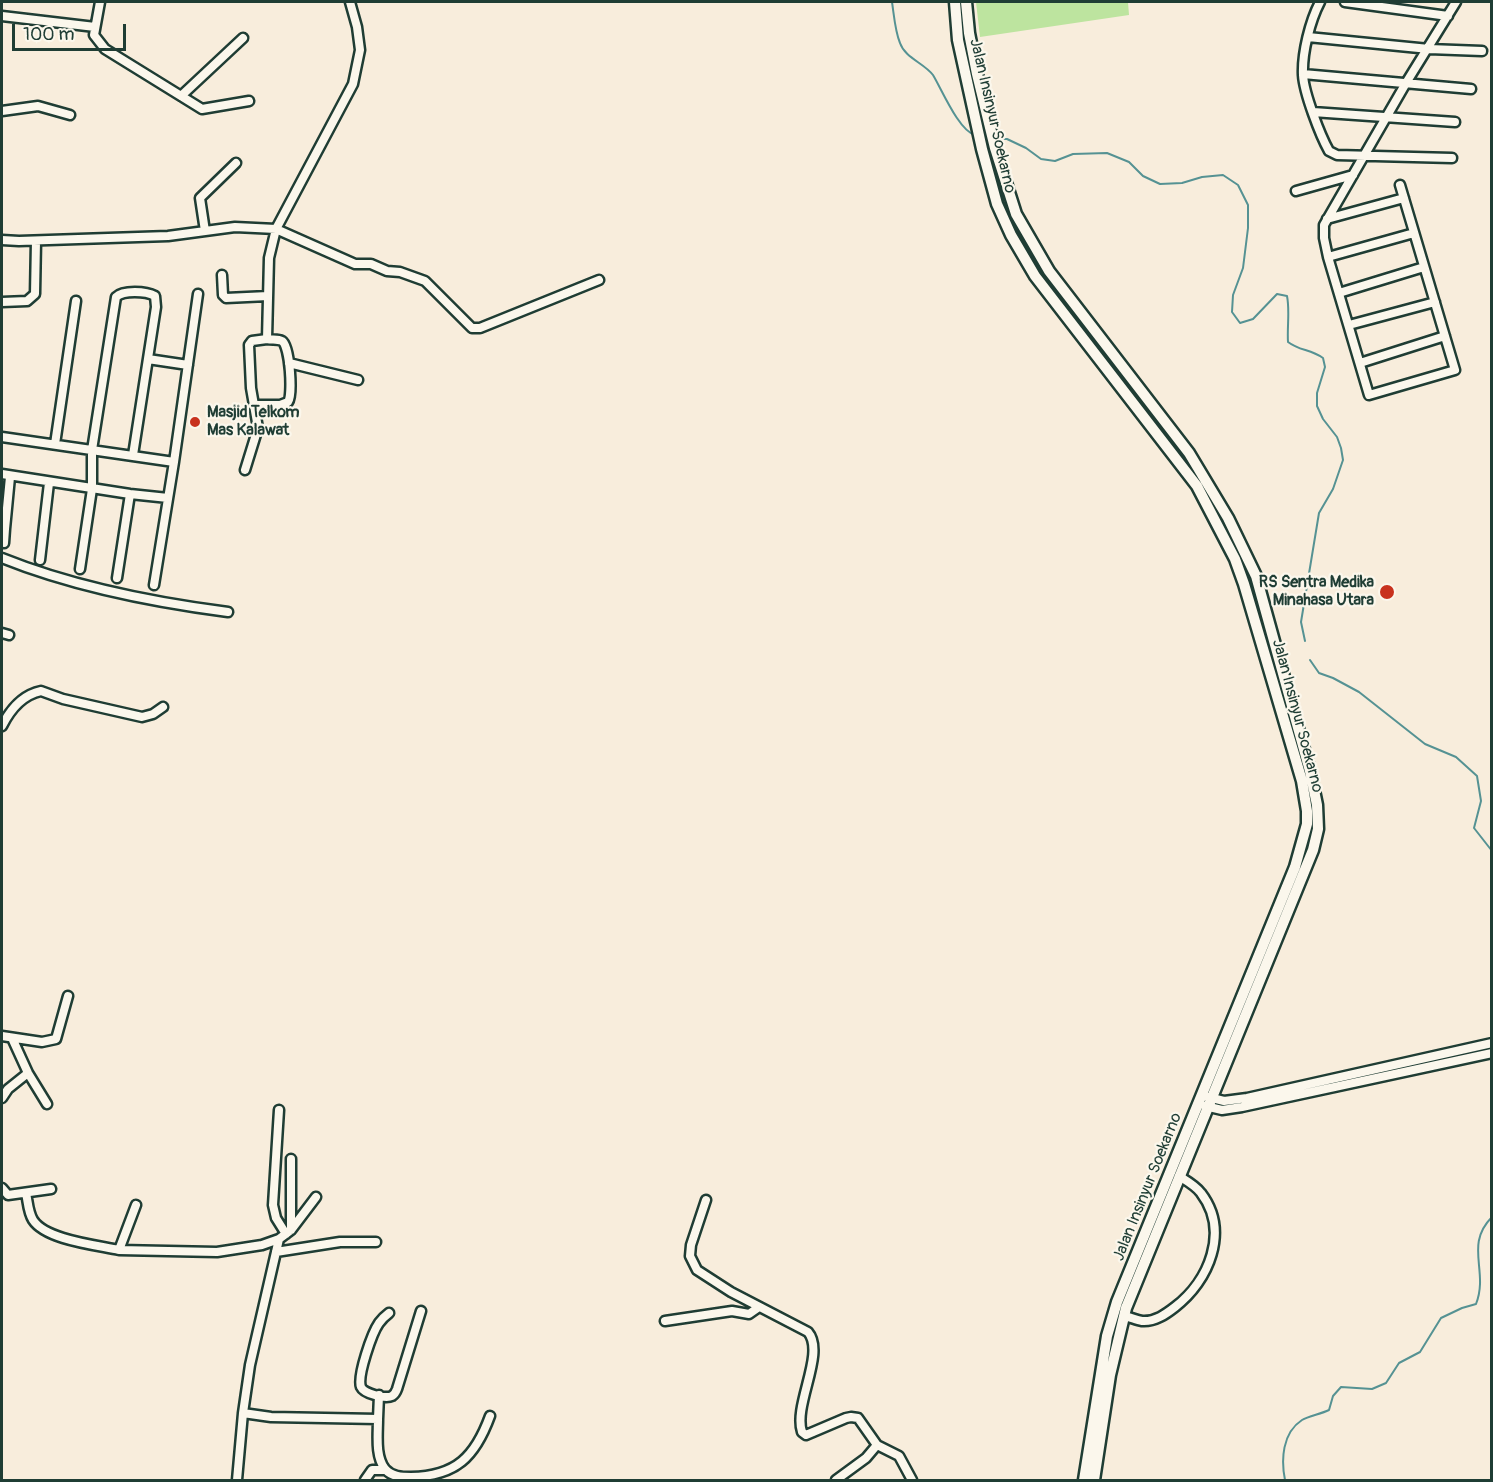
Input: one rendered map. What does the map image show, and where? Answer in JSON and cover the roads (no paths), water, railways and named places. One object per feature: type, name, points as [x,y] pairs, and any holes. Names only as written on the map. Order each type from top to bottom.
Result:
[{"type":"main road","name":"Jalan Insinyur Soekarno","points":[[955,2],[958,40],[982,149],[997,204],[1035,276],[1197,486],[1235,559],[1302,782],[1307,811],[1306,831],[1295,867],[1124,1316],[1110,1375],[1094,1480]]},
{"type":"main road","name":"Jalan Insinyur Soekarno","points":[[966,2],[977,74],[995,148],[1016,214],[1031,244],[1049,271],[1189,453],[1212,489],[1243,547],[1256,576],[1310,771],[1317,805],[1318,829],[1306,866],[1117,1302],[1107,1336],[1084,1480]]},
{"type":"main road","points":[[977,126],[989,122]]},
{"type":"main road","points":[[1253,613],[1264,610]]},
{"type":"street","points":[[100,2],[95,37],[105,49],[201,109],[249,101]]},
{"type":"street","points":[[267,339],[269,258],[276,229],[352,84],[360,50],[351,2]]},
{"type":"street","points":[[1320,2],[1308,37],[1303,74],[1313,112],[1330,153],[1452,158]]},
{"type":"street","points":[[1345,2],[1448,16]]},
{"type":"street","points":[[1400,186],[1454,370],[1369,395],[1328,257],[1323,229],[1406,83],[1456,2]]},
{"type":"street","points":[[2,16],[95,27]]},
{"type":"street","points":[[1308,37],[1429,49],[1482,51]]},
{"type":"street","points":[[181,96],[243,38]]},
{"type":"street","points":[[1303,74],[1471,89]]},
{"type":"street","points":[[2,111],[38,106],[70,115]]},
{"type":"street","points":[[1313,112],[1455,122]]},
{"type":"street","points":[[205,231],[201,198],[236,163]]},
{"type":"street","points":[[1296,191],[1353,175]]},
{"type":"street","points":[[1327,219],[1404,198]]},
{"type":"street","points":[[2,240],[36,241],[168,236],[235,227],[276,229],[355,264],[371,264],[387,272],[400,272],[425,281],[472,328],[480,328],[599,279]]},
{"type":"street","points":[[1328,257],[1414,234]]},
{"type":"street","points":[[2,302],[27,301],[35,294],[36,241]]},
{"type":"street","points":[[1339,293],[1425,267]]},
{"type":"street","points":[[222,275],[223,295],[226,298],[268,296]]},
{"type":"street","points":[[80,569],[92,489],[92,450],[115,303],[119,294],[150,293],[155,296],[156,307],[133,455]]},
{"type":"street","points":[[154,585],[198,294]]},
{"type":"street","points":[[55,444],[76,301]]},
{"type":"street","points":[[1349,326],[1435,302]]},
{"type":"street","points":[[1360,363],[1445,336]]},
{"type":"street","points":[[245,470],[258,432],[251,388],[249,345],[252,341],[267,339],[283,341],[289,363],[291,399],[280,405],[255,405]]},
{"type":"street","points":[[148,359],[188,365]]},
{"type":"street","points":[[289,363],[358,380]]},
{"type":"street","points":[[2,437],[174,462]]},
{"type":"street","points":[[4,543],[6,476],[168,498]]},
{"type":"street","points":[[40,560],[49,483]]},
{"type":"street","points":[[117,578],[130,494]]},
{"type":"street","points":[[2,558],[39,573],[82,585],[228,612]]},
{"type":"street","points":[[2,726],[8,714],[21,701],[40,691],[63,699],[142,717],[153,714],[163,707]]},
{"type":"street","points":[[2,1036],[42,1042],[56,1039],[68,996]]},
{"type":"street","points":[[12,1038],[28,1073],[47,1104]]},
{"type":"street","points":[[1205,1101],[1247,1098],[1491,1043]]},
{"type":"street","points":[[1205,1101],[1222,1110],[1242,1107],[1491,1053]]},
{"type":"street","points":[[2,1098],[8,1089],[28,1073]]},
{"type":"street","points":[[279,1110],[273,1205],[276,1218],[285,1235]]},
{"type":"street","points":[[285,1235],[291,1160]]},
{"type":"street","points":[[1124,1316],[1142,1321],[1162,1317],[1190,1294],[1208,1266],[1215,1231],[1212,1213],[1201,1193],[1179,1176]]},
{"type":"street","points":[[2,1188],[8,1195],[51,1189]]},
{"type":"street","points":[[26,1193],[31,1215],[42,1230],[119,1250],[217,1252],[262,1245],[285,1235]]},
{"type":"street","points":[[237,1480],[243,1413],[255,1337],[276,1252],[285,1235],[316,1197]]},
{"type":"street","points":[[706,1200],[691,1245],[690,1256],[693,1264],[702,1275],[808,1332],[813,1340],[815,1351],[801,1416],[802,1432],[806,1435],[846,1418],[855,1417],[877,1444],[899,1456],[912,1480]]},
{"type":"street","points":[[119,1250],[136,1205]]},
{"type":"street","points":[[276,1252],[340,1242],[376,1242]]},
{"type":"street","points":[[665,1321],[732,1311],[749,1314],[759,1307]]},
{"type":"street","points":[[389,1313],[378,1324],[362,1371],[362,1389],[369,1393],[389,1397],[397,1389],[420,1311]]},
{"type":"street","points":[[379,1395],[377,1444],[386,1470]]},
{"type":"street","points":[[243,1413],[271,1417],[378,1419]]},
{"type":"street","points":[[365,1480],[372,1470],[386,1470],[400,1477],[430,1476],[452,1469],[467,1458],[478,1444],[490,1416]]},
{"type":"street","points":[[836,1480],[866,1458],[877,1444]]},
{"type":"waterway","points":[[892,2],[902,48],[933,75],[957,118],[969,132],[975,135]]},
{"type":"waterway","points":[[998,139],[1007,139],[1026,148],[1041,159],[1055,161],[1073,154],[1107,153],[1129,162],[1143,176],[1160,184],[1182,183],[1202,177],[1223,175],[1238,185],[1248,205],[1248,228],[1243,268],[1233,295],[1232,312],[1240,323],[1253,319],[1277,294],[1287,296],[1288,342],[1323,358],[1325,367],[1317,393],[1317,406],[1323,419],[1337,437],[1343,460],[1333,489],[1319,513],[1301,622],[1305,641]]},
{"type":"waterway","points":[[1310,660],[1319,673],[1359,692],[1425,744],[1456,757],[1477,776],[1481,801],[1474,828],[1492,851]]},
{"type":"waterway","points":[[1285,1480],[1284,1447],[1295,1425],[1329,1410],[1333,1396],[1341,1387],[1372,1389],[1386,1383],[1399,1363],[1420,1352],[1441,1318],[1476,1304],[1480,1280],[1478,1248],[1484,1227],[1492,1217]]},
{"type":"place","name":"Masjid Telkom Mas Kalawat","points":[[195,422]]},
{"type":"place","name":"RS Sentra Medika Minahasa Utara","points":[[1387,592]]}]
